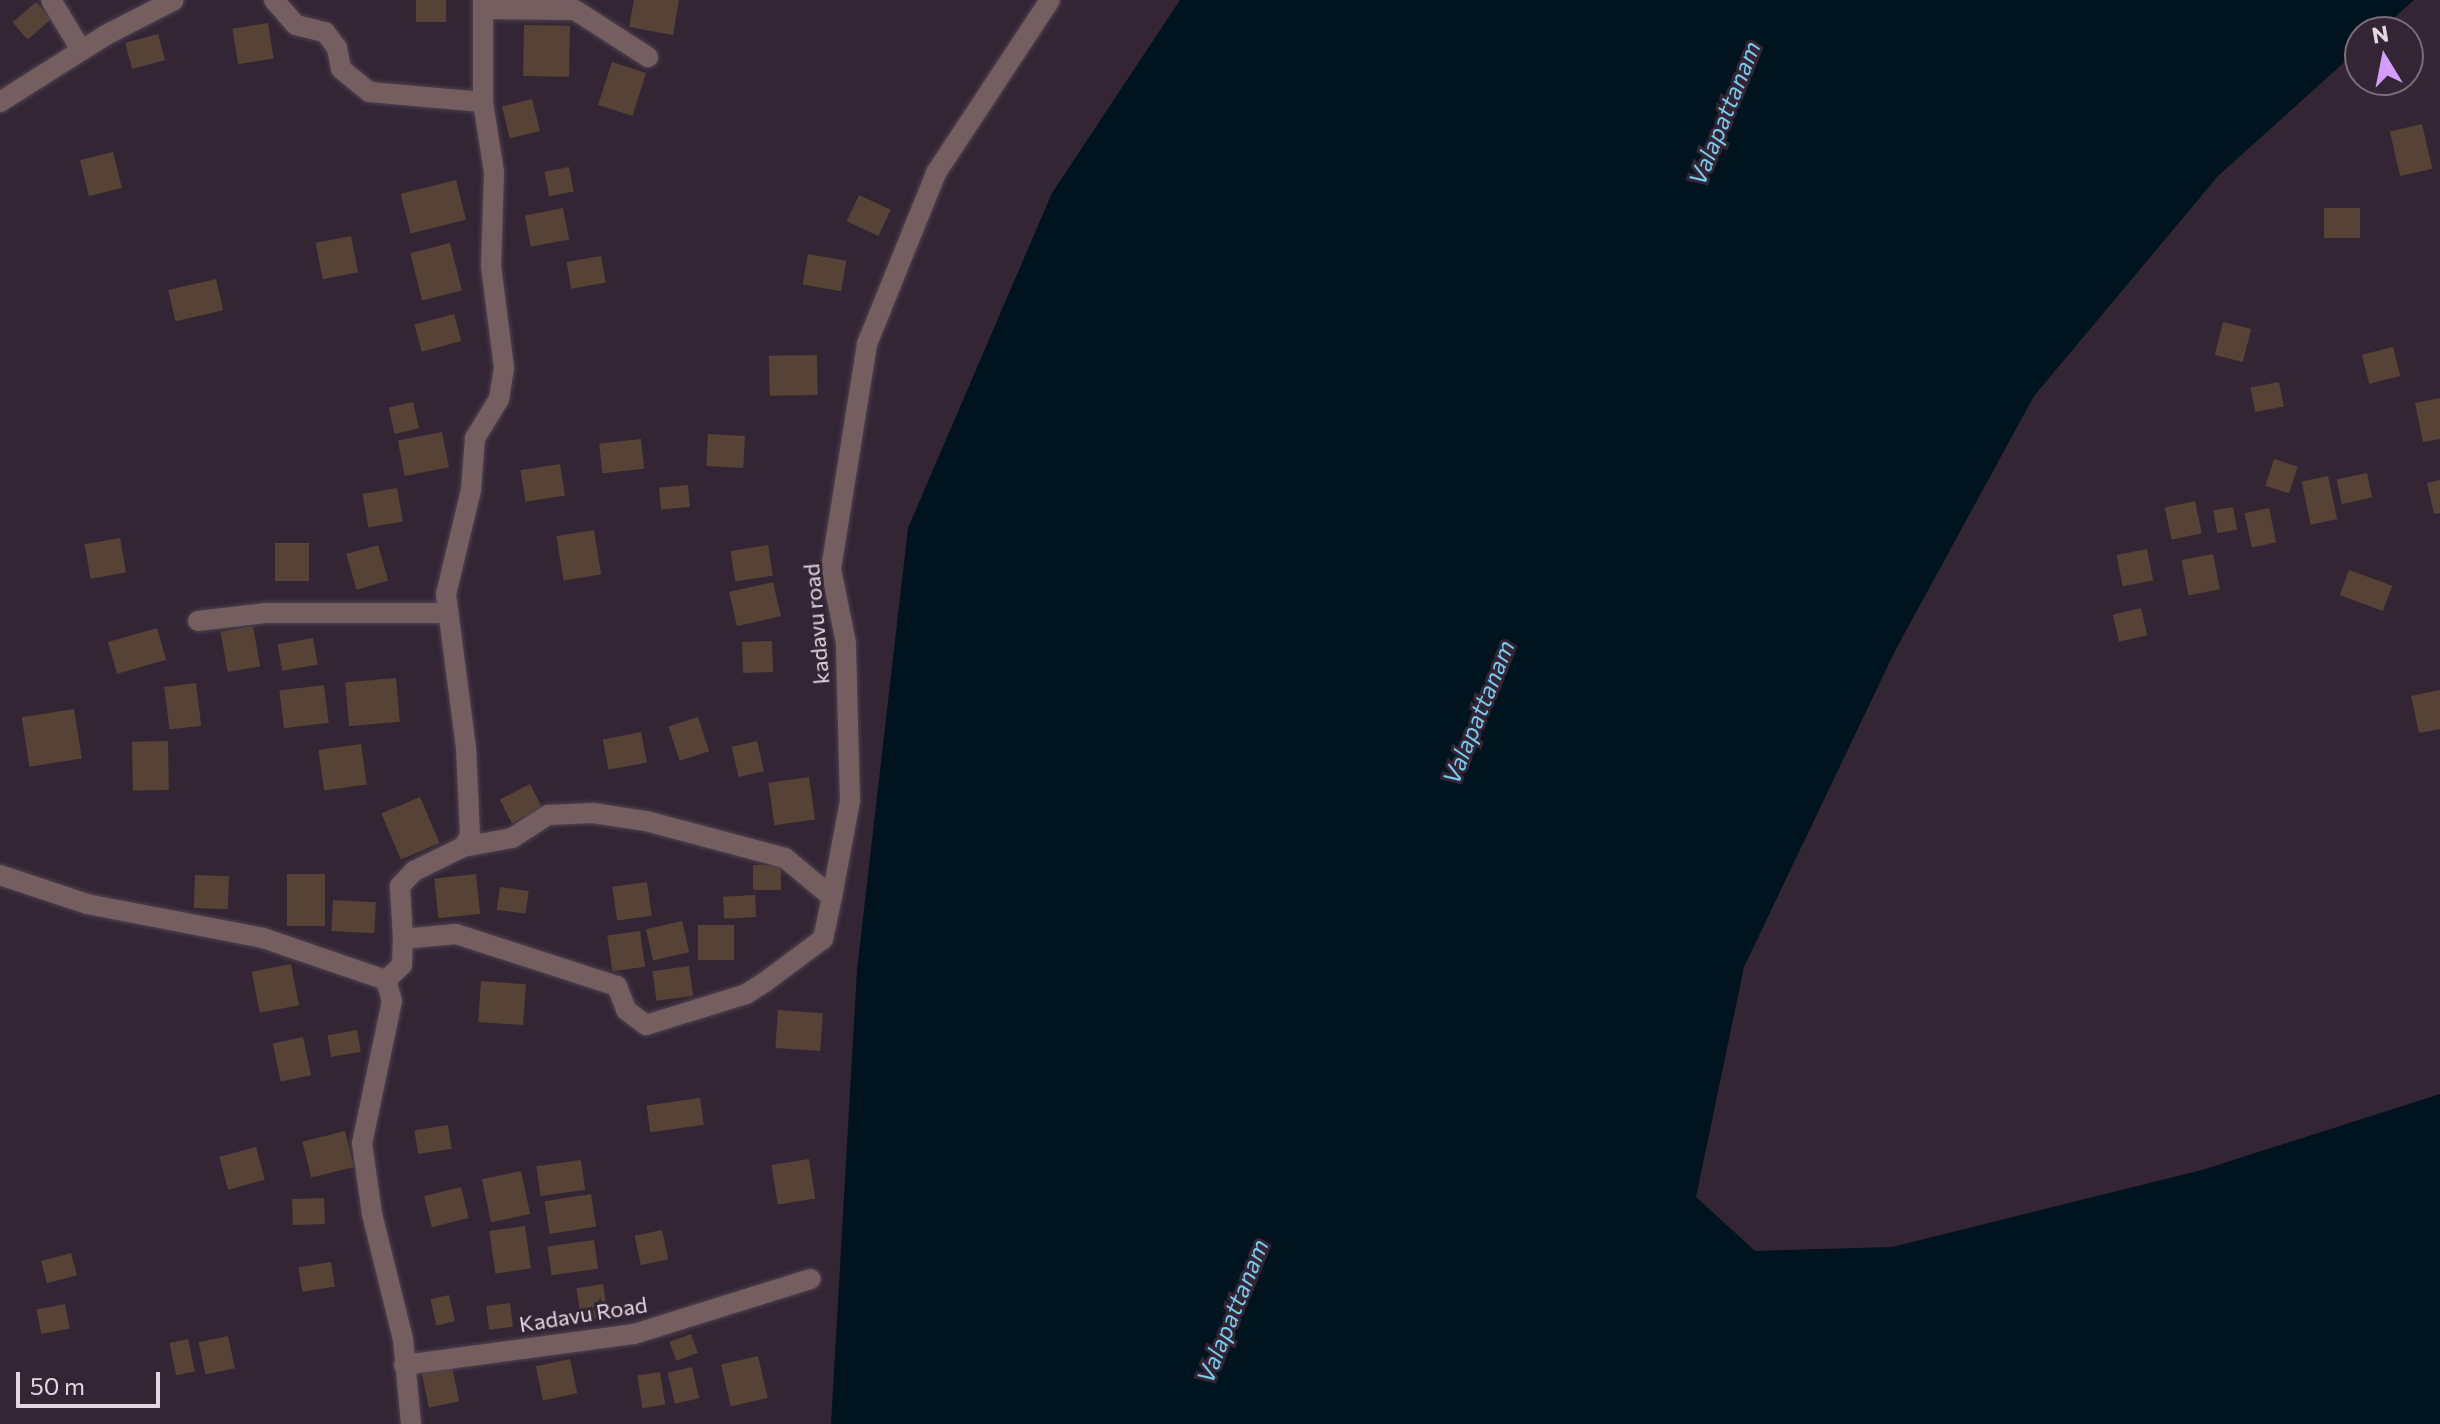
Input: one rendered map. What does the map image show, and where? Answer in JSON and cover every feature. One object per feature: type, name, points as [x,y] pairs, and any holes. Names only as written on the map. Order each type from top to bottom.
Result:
[{"type":"street","points":[[51,0],[81,50]]},
{"type":"street","points":[[0,102],[151,5],[174,0]]},
{"type":"street","points":[[274,0],[296,25],[325,32],[337,48],[341,69],[369,92],[483,102]]},
{"type":"street","name":"kadavu road","points":[[403,939],[456,934],[554,963],[617,986],[626,1010],[646,1025],[746,994],[823,939],[850,801],[846,643],[831,569],[867,344],[936,173],[1050,0]]},
{"type":"street","points":[[463,847],[470,836],[466,747],[445,613],[455,541],[471,490],[475,438],[499,399],[504,368],[491,266],[494,172],[483,102],[484,4],[575,10],[648,57]]},
{"type":"street","points":[[198,621],[265,613],[445,613]]},
{"type":"street","points":[[386,980],[402,965],[400,886],[414,871],[463,847],[512,838],[548,815],[593,813],[646,821],[785,858],[832,897]]},
{"type":"street","points":[[0,875],[87,904],[263,938],[386,980]]},
{"type":"street","points":[[386,980],[392,1001],[362,1143],[404,1365],[411,1424]]},
{"type":"street","name":"Kadavu Road","points":[[404,1365],[634,1334],[811,1279]]},
{"type":"water","name":"Valapattanam","points":[[1180,0],[2414,0],[2396,16],[2344,16],[2344,62],[2218,176],[2034,396],[1895,651],[1744,967],[1696,1197],[1755,1251],[1892,1247],[2202,1170],[2440,1094],[2440,1424],[831,1424],[857,970],[908,528],[1052,193]]},
{"type":"building","points":[[416,0],[446,0],[446,22],[416,22]]},
{"type":"building","points":[[634,0],[679,0],[673,35],[629,27]]},
{"type":"building","points":[[36,2],[51,19],[28,40],[13,22]]},
{"type":"building","points":[[268,23],[274,59],[238,64],[232,29]]},
{"type":"building","points":[[524,25],[570,26],[569,77],[523,76]]},
{"type":"building","points":[[158,34],[165,60],[132,69],[125,43]]},
{"type":"building","points":[[612,62],[646,73],[632,116],[598,105]]},
{"type":"building","points":[[532,99],[540,131],[510,139],[502,106]]},
{"type":"building","points":[[2422,124],[2432,169],[2400,176],[2390,131]]},
{"type":"building","points":[[113,152],[122,188],[89,196],[80,160]]},
{"type":"building","points":[[569,167],[574,192],[549,196],[544,172]]},
{"type":"building","points":[[456,180],[466,220],[411,234],[401,194]]},
{"type":"building","points":[[859,195],[891,210],[878,236],[847,221]]},
{"type":"building","points":[[563,208],[569,239],[531,247],[525,215]]},
{"type":"building","points":[[2324,208],[2360,208],[2360,238],[2324,238]]},
{"type":"building","points":[[351,236],[358,272],[323,279],[316,243]]},
{"type":"building","points":[[450,243],[462,291],[422,300],[410,253]]},
{"type":"building","points":[[808,254],[846,261],[841,291],[803,285]]},
{"type":"building","points":[[601,256],[606,283],[571,289],[567,262]]},
{"type":"building","points":[[216,279],[223,310],[175,321],[168,290]]},
{"type":"building","points":[[454,314],[461,341],[422,352],[414,325]]},
{"type":"building","points":[[2223,322],[2251,329],[2243,362],[2215,355]]},
{"type":"building","points":[[2393,347],[2400,376],[2369,384],[2362,355]]},
{"type":"building","points":[[817,355],[818,395],[770,396],[769,356]]},
{"type":"building","points":[[2279,382],[2284,407],[2255,412],[2251,388]]},
{"type":"building","points":[[2440,398],[2440,439],[2423,442],[2415,403]]},
{"type":"building","points":[[413,402],[419,428],[395,434],[389,408]]},
{"type":"building","points":[[442,432],[449,467],[405,476],[398,441]]},
{"type":"building","points":[[708,434],[745,436],[743,468],[706,466]]},
{"type":"building","points":[[641,439],[644,469],[602,473],[599,443]]},
{"type":"building","points":[[2274,459],[2298,467],[2289,493],[2265,486]]},
{"type":"building","points":[[560,464],[565,496],[525,502],[520,470]]},
{"type":"building","points":[[2367,473],[2372,497],[2342,504],[2337,479]]},
{"type":"building","points":[[2328,476],[2337,519],[2311,525],[2302,482]]},
{"type":"building","points":[[2440,480],[2440,513],[2434,514],[2427,483]]},
{"type":"building","points":[[688,485],[690,507],[661,509],[659,488]]},
{"type":"building","points":[[397,488],[403,521],[368,528],[363,494]]},
{"type":"building","points":[[2195,501],[2202,533],[2172,540],[2165,507]]},
{"type":"building","points":[[2233,507],[2237,530],[2217,533],[2213,510]]},
{"type":"building","points":[[2269,508],[2276,542],[2252,547],[2245,513]]},
{"type":"building","points":[[594,530],[601,574],[564,580],[556,536]]},
{"type":"building","points":[[120,538],[126,572],[91,579],[85,544]]},
{"type":"building","points":[[275,543],[309,543],[309,581],[275,581]]},
{"type":"building","points":[[378,545],[388,581],[356,590],[346,554]]},
{"type":"building","points":[[768,545],[773,576],[735,582],[730,551]]},
{"type":"building","points":[[2147,549],[2153,580],[2123,586],[2117,555]]},
{"type":"building","points":[[2213,554],[2220,589],[2188,595],[2182,560]]},
{"type":"building","points":[[2349,570],[2392,586],[2383,611],[2340,595]]},
{"type":"building","points":[[773,582],[781,616],[737,626],[729,592]]},
{"type":"building","points":[[2141,608],[2147,635],[2119,642],[2113,615]]},
{"type":"building","points":[[253,626],[260,666],[228,672],[221,632]]},
{"type":"building","points":[[157,628],[166,660],[117,674],[108,642]]},
{"type":"building","points":[[313,638],[318,665],[282,671],[278,644]]},
{"type":"building","points":[[772,641],[773,672],[743,673],[742,642]]},
{"type":"building","points":[[396,678],[400,722],[349,726],[345,682]]},
{"type":"building","points":[[196,683],[201,726],[169,730],[164,687]]},
{"type":"building","points":[[324,685],[329,723],[284,728],[279,690]]},
{"type":"building","points":[[2440,690],[2440,729],[2419,733],[2411,696]]},
{"type":"building","points":[[74,709],[82,758],[29,767],[22,717]]},
{"type":"building","points":[[698,717],[709,751],[680,761],[669,727]]},
{"type":"building","points":[[641,732],[647,762],[609,770],[603,739]]},
{"type":"building","points":[[168,741],[169,790],[133,791],[132,742]]},
{"type":"building","points":[[757,741],[764,771],[739,777],[732,747]]},
{"type":"building","points":[[361,744],[367,785],[324,791],[318,750]]},
{"type":"building","points":[[809,777],[815,820],[774,825],[768,783]]},
{"type":"building","points":[[530,784],[542,808],[512,823],[500,799]]},
{"type":"building","points":[[420,797],[440,843],[401,859],[381,813]]},
{"type":"building","points":[[753,865],[781,865],[781,890],[753,890]]},
{"type":"building","points":[[287,874],[325,874],[325,926],[287,926]]},
{"type":"building","points":[[476,874],[480,914],[438,918],[434,878]]},
{"type":"building","points":[[195,875],[229,876],[228,909],[194,908]]},
{"type":"building","points":[[647,882],[652,916],[617,921],[612,887]]},
{"type":"building","points":[[500,887],[529,891],[526,914],[497,910]]},
{"type":"building","points":[[755,895],[756,917],[724,919],[723,897]]},
{"type":"building","points":[[333,900],[376,902],[374,933],[331,931]]},
{"type":"building","points":[[682,921],[689,952],[653,961],[646,929]]},
{"type":"building","points":[[698,925],[734,925],[734,960],[698,960]]},
{"type":"building","points":[[640,931],[645,967],[612,971],[607,936]]},
{"type":"building","points":[[291,964],[299,1005],[260,1013],[252,972]]},
{"type":"building","points":[[689,966],[693,996],[657,1001],[652,971]]},
{"type":"building","points":[[481,981],[526,984],[523,1025],[478,1022]]},
{"type":"building","points":[[778,1010],[823,1013],[820,1051],[775,1048]]},
{"type":"building","points":[[357,1030],[361,1052],[331,1057],[327,1035]]},
{"type":"building","points":[[303,1037],[311,1075],[281,1082],[273,1043]]},
{"type":"building","points":[[700,1098],[704,1125],[650,1132],[647,1106]]},
{"type":"building","points":[[448,1125],[452,1149],[418,1154],[414,1130]]},
{"type":"building","points":[[345,1131],[354,1167],[311,1178],[302,1142]]},
{"type":"building","points":[[256,1147],[265,1180],[228,1190],[219,1157]]},
{"type":"building","points":[[809,1159],[815,1199],[778,1204],[771,1165]]},
{"type":"building","points":[[581,1160],[585,1190],[541,1196],[536,1166]]},
{"type":"building","points":[[521,1171],[530,1214],[491,1222],[482,1179]]},
{"type":"building","points":[[461,1187],[469,1218],[432,1227],[424,1196]]},
{"type":"building","points":[[591,1194],[596,1227],[550,1234],[545,1201]]},
{"type":"building","points":[[324,1198],[325,1224],[293,1225],[292,1199]]},
{"type":"building","points":[[525,1226],[531,1269],[495,1274],[489,1231]]},
{"type":"building","points":[[662,1230],[668,1259],[641,1265],[635,1236]]},
{"type":"building","points":[[594,1240],[598,1269],[551,1275],[547,1247]]},
{"type":"building","points":[[71,1253],[77,1275],[47,1283],[41,1261]]},
{"type":"building","points":[[331,1262],[335,1287],[302,1292],[298,1267]]},
{"type":"building","points":[[603,1284],[608,1317],[581,1321],[576,1288]]},
{"type":"building","points":[[449,1295],[455,1321],[437,1326],[430,1299]]},
{"type":"building","points":[[510,1303],[513,1327],[489,1330],[486,1306]]},
{"type":"building","points":[[65,1304],[70,1329],[41,1334],[37,1310]]},
{"type":"building","points":[[691,1334],[698,1353],[676,1361],[669,1342]]},
{"type":"building","points":[[228,1336],[235,1368],[206,1375],[199,1342]]},
{"type":"building","points":[[188,1339],[195,1371],[176,1375],[169,1343]]},
{"type":"building","points":[[758,1356],[768,1398],[731,1406],[721,1365]]},
{"type":"building","points":[[570,1359],[577,1393],[543,1401],[536,1366]]},
{"type":"building","points":[[452,1367],[459,1401],[429,1408],[422,1373]]},
{"type":"building","points":[[692,1367],[699,1398],[675,1404],[668,1373]]},
{"type":"building","points":[[660,1372],[665,1405],[642,1408],[637,1376]]}]
